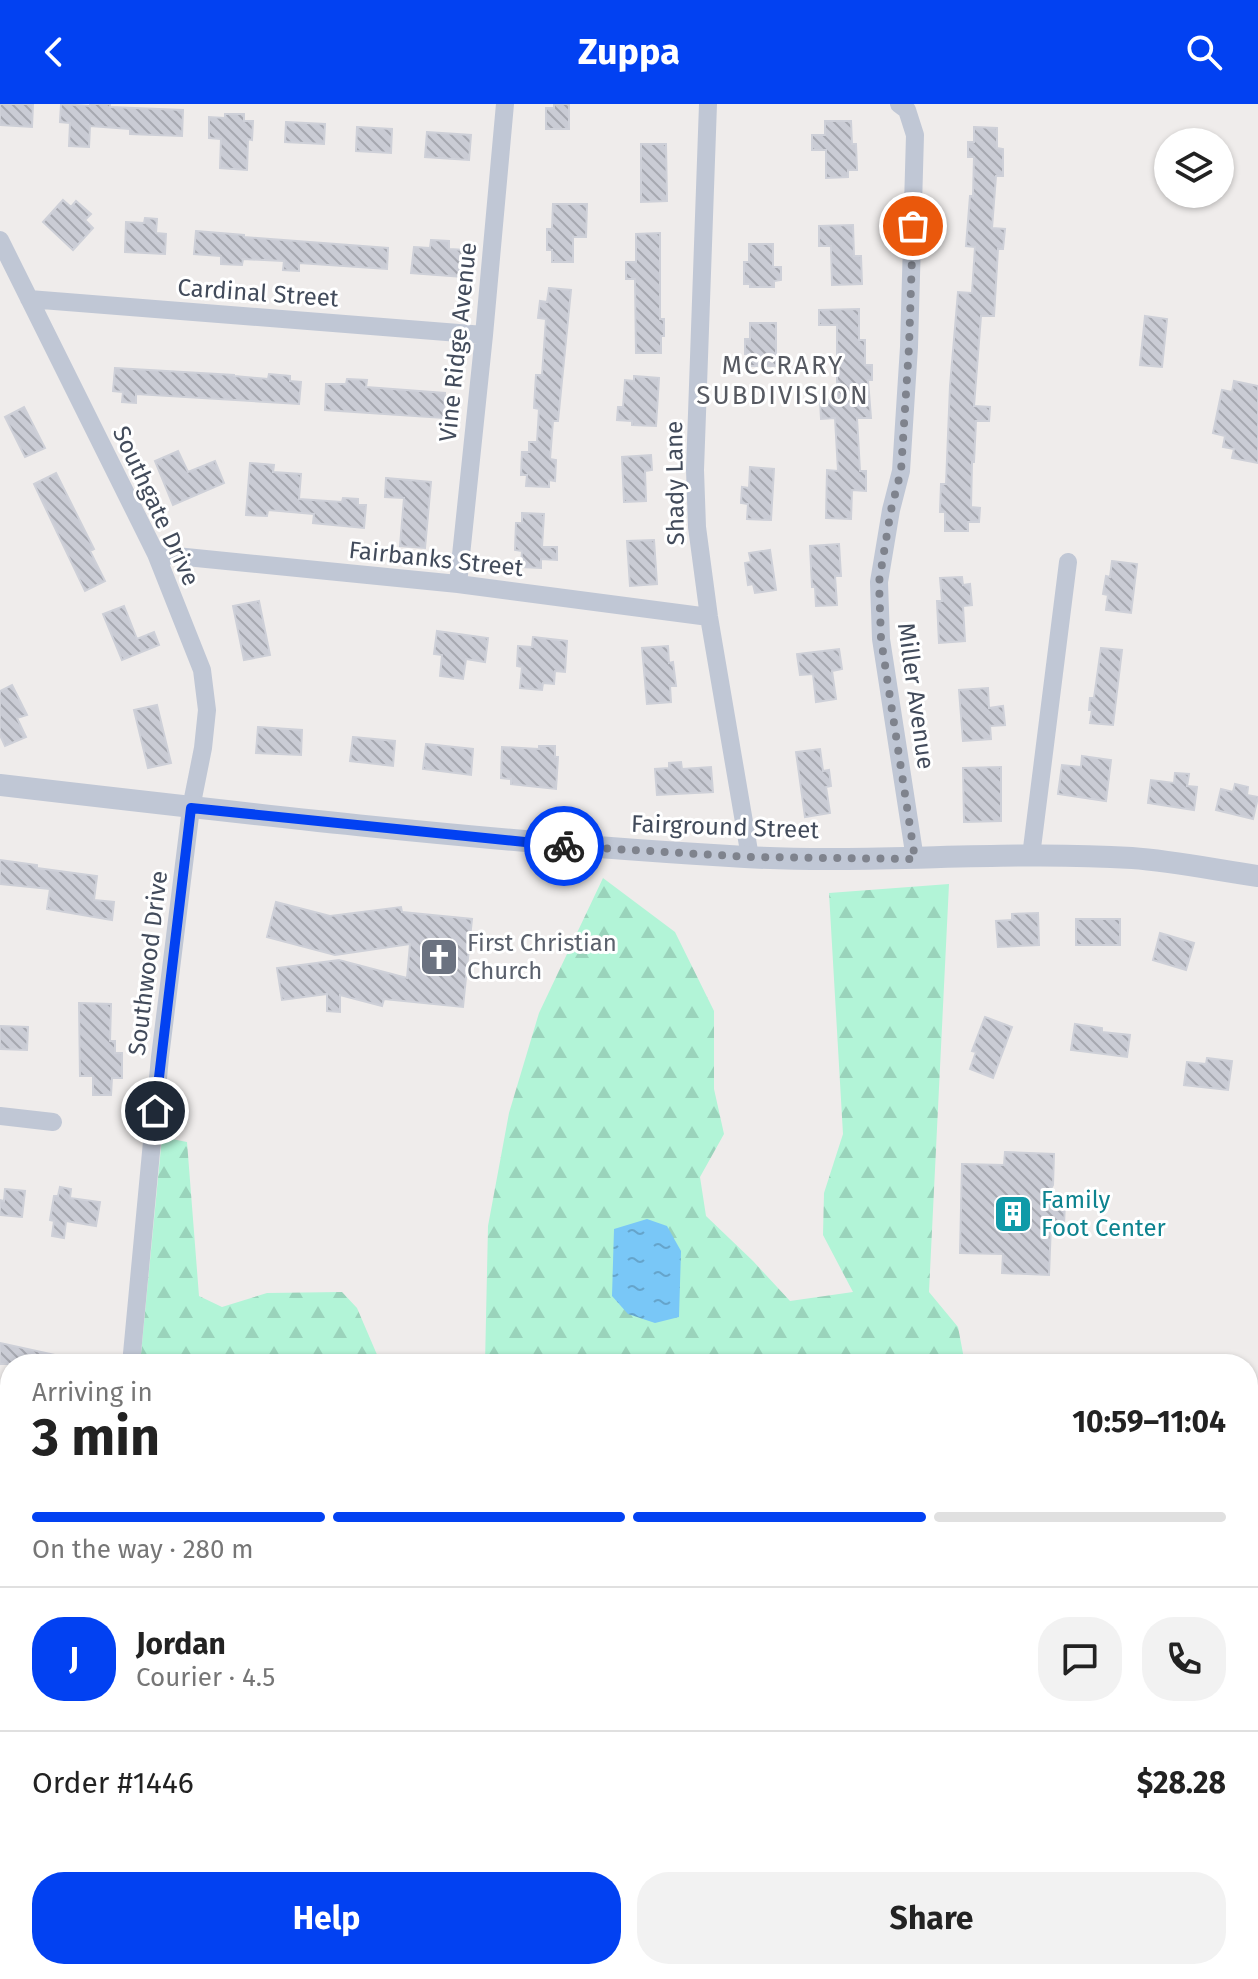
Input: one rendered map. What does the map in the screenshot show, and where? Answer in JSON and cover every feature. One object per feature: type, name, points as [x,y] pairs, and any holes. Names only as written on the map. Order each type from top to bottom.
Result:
[{"type":"street","name":"Vine Ridge Avenue","points":[[458,584],[505,104]]},
{"type":"street","name":"Shady Lane","points":[[708,104],[695,470],[697,527],[709,617],[750,857]]},
{"type":"street","name":"Miller Avenue","points":[[903,107],[915,135],[909,347],[901,471],[879,582],[881,639],[915,859]]},
{"type":"street","name":"Southgate Drive","points":[[0,240],[156,554],[202,670],[207,710],[191,808]]},
{"type":"street","name":"Cardinal Street","points":[[29,299],[484,335]]},
{"type":"street","name":"Fairbanks Street","points":[[156,554],[458,584],[709,617]]},
{"type":"street","points":[[1031,856],[1068,562]]},
{"type":"street","name":"Fairground Street","points":[[0,785],[191,808],[558,845],[750,857],[1134,858],[1258,876]]},
{"type":"street","name":"Southwood Drive","points":[[132,1354],[160,1057],[191,808]]},
{"type":"street","points":[[0,1116],[53,1122]]},
{"type":"green space","points":[[603,878],[675,932],[714,1011],[714,1089],[724,1134],[700,1177],[706,1216],[790,1301],[853,1292],[823,1235],[824,1193],[843,1134],[829,893],[949,884],[929,1292],[958,1327],[963,1354],[485,1354],[488,1226],[509,1113],[539,1013]]},
{"type":"green space","points":[[162,1137],[187,1142],[199,1296],[222,1307],[267,1293],[342,1292],[357,1308],[377,1354],[141,1354]]},
{"type":"water","points":[[647,1219],[667,1226],[681,1251],[679,1317],[655,1323],[628,1314],[612,1296],[614,1229]]},
{"type":"building","points":[[0,104],[33,104],[32,127],[0,125]]},
{"type":"building","points":[[61,104],[110,104],[110,107],[183,110],[182,136],[130,134],[130,129],[90,126],[89,147],[69,146],[70,123],[60,122]]},
{"type":"building","points":[[554,104],[569,104],[569,129],[546,129],[546,108],[554,108]]},
{"type":"building","points":[[225,114],[244,114],[244,121],[253,121],[252,140],[248,139],[247,170],[220,168],[221,139],[209,138],[209,117],[225,118]]},
{"type":"building","points":[[825,121],[851,121],[857,170],[848,170],[848,177],[826,178],[826,150],[812,150],[812,135],[825,135]]},
{"type":"building","points":[[286,122],[325,124],[324,144],[285,142]]},
{"type":"building","points":[[357,127],[392,129],[391,153],[356,151]]},
{"type":"building","points":[[974,127],[997,128],[997,148],[1003,149],[1003,176],[996,176],[992,228],[1005,229],[1003,249],[998,249],[994,316],[981,316],[974,406],[990,407],[989,421],[976,421],[972,462],[971,507],[980,508],[979,522],[968,522],[968,531],[945,531],[945,512],[940,512],[941,484],[946,484],[958,292],[972,293],[975,247],[966,246],[970,196],[973,196],[974,157],[968,157],[968,142],[974,142]]},
{"type":"building","points":[[427,132],[471,135],[469,160],[425,157]]},
{"type":"building","points":[[641,144],[666,144],[667,201],[641,202]]},
{"type":"building","points":[[63,200],[71,207],[76,201],[91,214],[85,220],[93,228],[73,250],[43,222]]},
{"type":"building","points":[[553,204],[587,204],[586,237],[573,237],[573,262],[552,262],[552,250],[547,250],[547,229],[552,229]]},
{"type":"building","points":[[145,218],[157,219],[156,233],[166,234],[165,254],[125,252],[126,222],[144,223]]},
{"type":"building","points":[[853,225],[854,256],[861,256],[862,284],[832,285],[831,246],[819,246],[819,226]]},
{"type":"building","points":[[196,231],[388,248],[387,269],[299,263],[299,271],[283,270],[284,261],[243,259],[242,265],[221,264],[221,256],[194,254]]},
{"type":"building","points":[[660,233],[660,319],[664,319],[661,353],[636,353],[635,279],[626,279],[626,262],[636,262],[636,234]]},
{"type":"building","points":[[431,240],[449,241],[449,249],[465,250],[463,277],[411,273],[414,247],[430,248]]},
{"type":"building","points":[[749,244],[773,244],[773,267],[781,267],[781,280],[774,281],[774,287],[744,284],[744,262],[749,262]]},
{"type":"building","points":[[549,288],[571,290],[558,421],[553,421],[550,459],[556,460],[555,481],[549,480],[549,487],[526,486],[527,475],[521,475],[522,452],[529,452],[529,442],[537,442],[539,409],[534,408],[536,375],[542,375],[546,319],[538,318],[540,301],[547,302]]},
{"type":"building","points":[[859,309],[859,340],[865,340],[865,365],[872,365],[872,380],[868,380],[871,418],[857,418],[860,471],[866,471],[866,491],[852,490],[851,519],[826,518],[827,470],[838,471],[835,418],[821,419],[820,400],[837,399],[837,325],[819,325],[819,310]]},
{"type":"building","points":[[1145,316],[1167,319],[1162,367],[1140,365]]},
{"type":"building","points":[[750,323],[776,323],[776,366],[750,366],[750,354],[745,354],[745,339],[750,339]]},
{"type":"building","points":[[115,368],[268,379],[269,374],[290,376],[290,381],[301,382],[299,404],[136,394],[136,403],[122,402],[123,392],[113,391]]},
{"type":"building","points":[[634,376],[659,378],[656,426],[632,425],[632,421],[617,420],[618,407],[623,407],[625,380],[634,381]]},
{"type":"building","points":[[347,379],[367,380],[366,387],[445,393],[444,418],[325,410],[326,384],[346,384]]},
{"type":"building","points":[[1234,381],[1258,386],[1258,463],[1232,458],[1234,449],[1223,447],[1225,436],[1213,433],[1222,390],[1232,392]]},
{"type":"building","points":[[24,407],[45,448],[25,457],[5,417]]},
{"type":"building","points":[[178,451],[188,472],[215,461],[224,483],[173,505],[155,461]]},
{"type":"building","points":[[651,455],[652,470],[645,471],[646,501],[624,502],[622,457]]},
{"type":"building","points":[[250,463],[274,465],[273,472],[301,474],[299,499],[342,502],[343,498],[358,499],[358,505],[366,505],[364,528],[313,523],[314,514],[268,510],[267,516],[246,515]]},
{"type":"building","points":[[750,467],[774,469],[771,520],[747,519],[748,504],[741,503],[742,487],[749,488]]},
{"type":"building","points":[[56,473],[94,549],[90,551],[105,581],[85,591],[34,484]]},
{"type":"building","points":[[386,478],[431,482],[425,548],[400,546],[404,498],[385,497]]},
{"type":"building","points":[[522,513],[544,514],[542,547],[557,547],[557,560],[541,559],[541,568],[521,567],[522,551],[515,550],[516,523],[522,523]]},
{"type":"building","points":[[654,540],[657,584],[630,586],[627,541]]},
{"type":"building","points":[[839,544],[841,576],[835,576],[837,605],[816,606],[810,546]]},
{"type":"building","points":[[770,550],[776,590],[755,593],[753,584],[748,585],[745,563],[751,562],[749,553]]},
{"type":"building","points":[[1112,561],[1137,564],[1131,613],[1106,610],[1108,595],[1103,594]]},
{"type":"building","points":[[962,577],[963,585],[970,584],[972,605],[963,606],[965,641],[939,643],[937,601],[942,601],[940,578]]},
{"type":"building","points":[[259,601],[270,655],[244,660],[233,606]]},
{"type":"building","points":[[124,606],[137,639],[154,632],[159,645],[122,660],[103,614]]},
{"type":"building","points":[[437,631],[488,638],[485,662],[466,659],[463,679],[440,676],[442,655],[434,654]]},
{"type":"building","points":[[533,637],[567,641],[565,672],[555,671],[554,684],[543,683],[542,690],[520,688],[522,667],[517,666],[518,646],[532,647]]},
{"type":"building","points":[[668,646],[676,686],[670,686],[671,702],[647,704],[642,648]]},
{"type":"building","points":[[1101,648],[1122,650],[1113,725],[1090,723],[1090,698],[1094,698]]},
{"type":"building","points":[[839,649],[842,669],[832,671],[836,699],[816,702],[813,674],[800,675],[797,654]]},
{"type":"building","points":[[12,685],[27,715],[17,718],[26,737],[5,746],[0,735],[0,691]]},
{"type":"building","points":[[988,688],[989,708],[1003,706],[1005,725],[990,726],[991,739],[963,741],[959,690]]},
{"type":"building","points":[[157,705],[171,763],[148,768],[134,710]]},
{"type":"building","points":[[258,727],[302,730],[301,755],[256,753]]},
{"type":"building","points":[[353,737],[395,741],[393,766],[350,761]]},
{"type":"building","points":[[426,744],[473,749],[471,775],[423,769]]},
{"type":"building","points":[[539,746],[555,746],[555,757],[558,757],[556,789],[511,784],[511,779],[501,778],[502,747],[539,749]]},
{"type":"building","points":[[820,749],[823,771],[829,770],[831,786],[826,787],[830,813],[805,817],[796,752]]},
{"type":"building","points":[[1082,756],[1111,760],[1106,801],[1058,794],[1062,765],[1081,767]]},
{"type":"building","points":[[681,762],[682,769],[711,767],[713,792],[657,795],[655,769],[669,768],[669,763]]},
{"type":"building","points":[[1001,767],[1001,821],[964,822],[963,768]]},
{"type":"building","points":[[1175,773],[1189,774],[1187,786],[1197,787],[1194,810],[1148,803],[1151,780],[1174,783]]},
{"type":"building","points":[[1235,784],[1248,787],[1247,795],[1258,797],[1253,819],[1216,810],[1221,789],[1233,792]]},
{"type":"building","points":[[0,860],[97,876],[94,900],[114,902],[112,920],[47,909],[50,889],[0,884]]},
{"type":"building","name":"First Christian Church","points":[[276,902],[330,916],[401,907],[402,912],[472,919],[463,1007],[384,999],[382,1006],[340,995],[340,1012],[327,1011],[327,994],[282,1000],[277,968],[339,960],[407,978],[410,944],[335,955],[267,937]]},
{"type":"building","points":[[1038,913],[1039,945],[998,947],[996,921],[1012,920],[1012,914]]},
{"type":"building","points":[[1076,919],[1120,919],[1120,945],[1076,945]]},
{"type":"building","points":[[1160,933],[1194,943],[1186,970],[1153,960]]},
{"type":"building","points":[[79,1003],[111,1004],[110,1041],[115,1041],[115,1053],[122,1053],[122,1078],[112,1078],[111,1095],[93,1095],[93,1076],[80,1076]]},
{"type":"building","points":[[985,1017],[1012,1027],[993,1078],[970,1069],[976,1052],[972,1051]]},
{"type":"building","points":[[1075,1024],[1102,1028],[1102,1032],[1130,1035],[1127,1057],[1071,1050]]},
{"type":"building","points":[[0,1026],[28,1027],[27,1050],[0,1049]]},
{"type":"building","points":[[1207,1058],[1232,1061],[1228,1090],[1184,1085],[1187,1062],[1206,1064]]},
{"type":"building","name":"Family Foot Center","points":[[1005,1152],[1054,1154],[1053,1185],[1043,1203],[1065,1203],[1064,1225],[1051,1224],[1049,1275],[1002,1273],[1003,1254],[960,1253],[962,1164],[1004,1165]]},
{"type":"building","points":[[60,1187],[71,1189],[70,1198],[100,1202],[96,1226],[66,1221],[64,1238],[52,1236],[54,1221],[50,1220],[54,1196],[58,1196]]},
{"type":"building","points":[[5,1189],[25,1191],[22,1217],[0,1215],[0,1200],[4,1201]]},
{"type":"building","points":[[0,1343],[51,1354],[0,1354]]},
{"type":"way so far","points":[[564,846],[750,857],[915,859],[881,639],[879,582],[884,541],[901,471],[913,226]]},
{"type":"place","name":"First Christian Church","points":[[439,957]]},
{"type":"place","name":"Family Foot Center","points":[[1013,1214]]},
{"type":"district","name":"MCCRARY SUBDIVISION","points":[[783,380]]},
{"type":"route","points":[[155,1111],[191,808],[564,846]]}]
